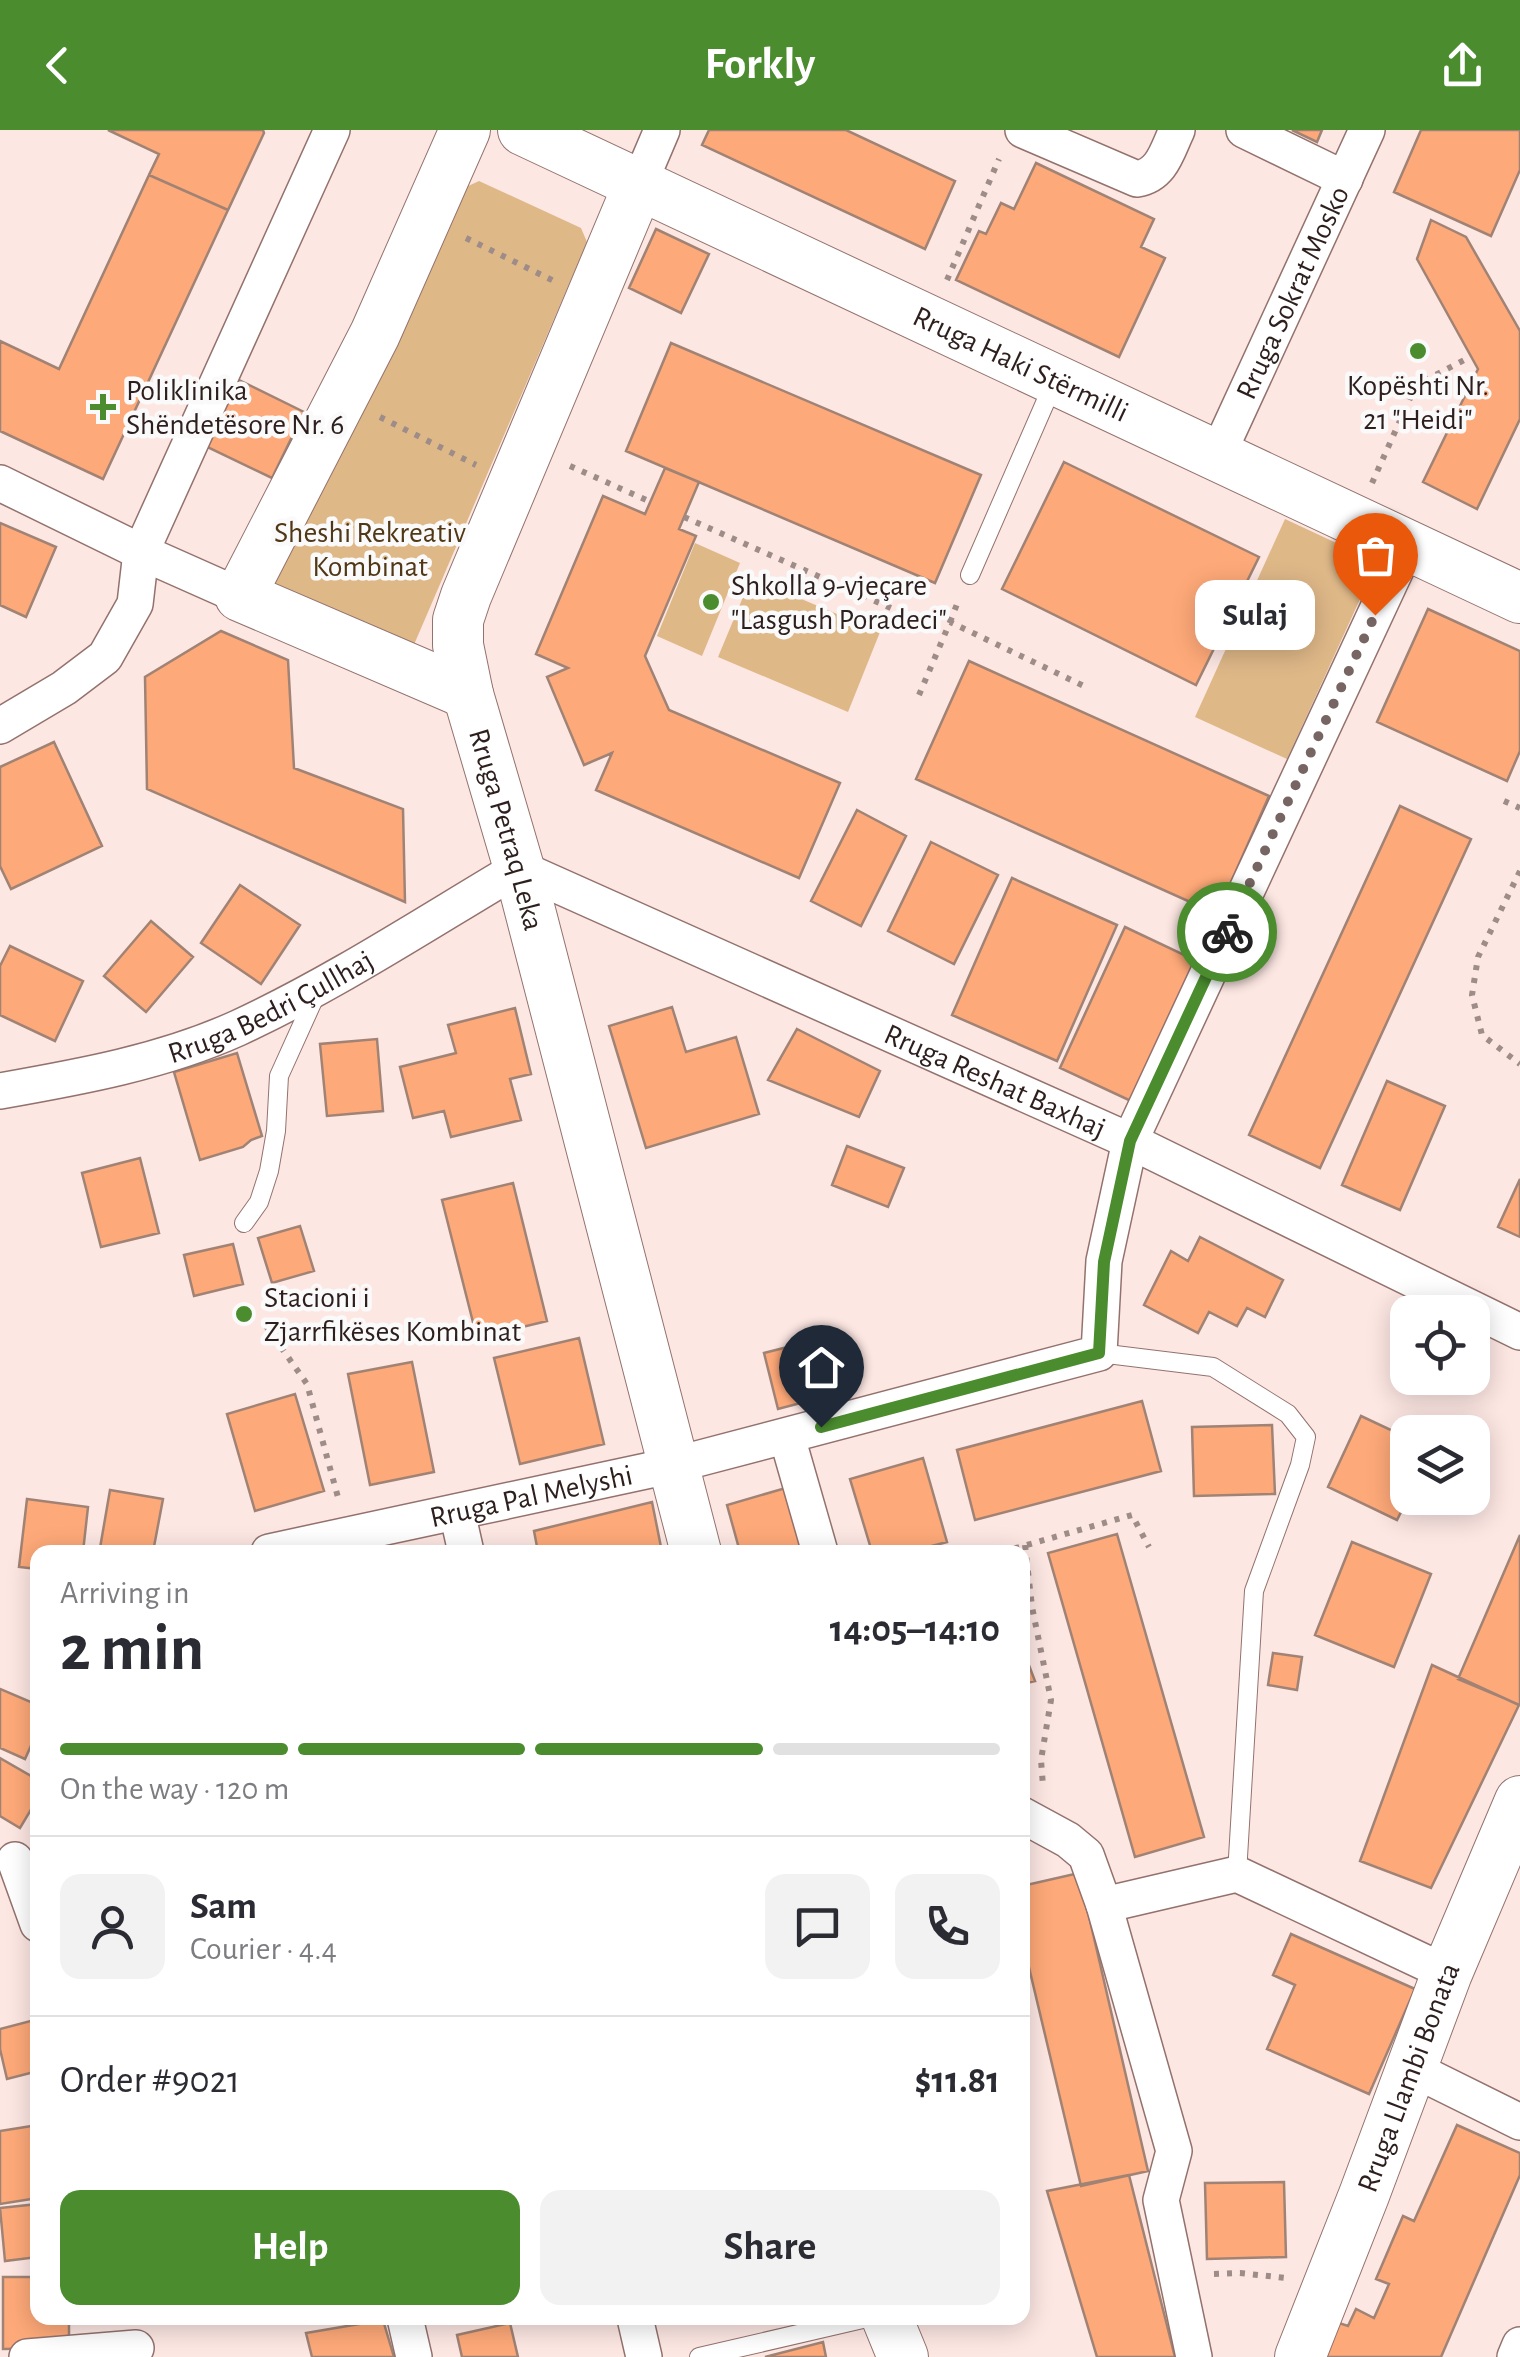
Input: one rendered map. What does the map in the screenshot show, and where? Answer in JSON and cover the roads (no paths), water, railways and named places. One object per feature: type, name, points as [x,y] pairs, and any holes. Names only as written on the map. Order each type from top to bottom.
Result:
[{"type":"street","points":[[0,726],[64,688],[105,657],[134,604],[141,552],[332,130]]},
{"type":"street","points":[[240,596],[375,334],[465,130]]},
{"type":"street","name":"Rruga Haki Stërmilli","points":[[523,130],[1520,598]]},
{"type":"street","name":"Rruga Petraq Leka","points":[[662,130],[466,596],[458,620],[458,645],[694,1545]]},
{"type":"street","points":[[1014,139],[1137,178],[1152,175],[1158,169],[1177,130]]},
{"type":"street","points":[[1244,130],[1344,179]]},
{"type":"street","name":"Rruga Sokrat Mosko","points":[[1217,456],[1367,130]]},
{"type":"street","points":[[0,484],[141,552],[468,694]]},
{"type":"street","points":[[1099,1353],[1104,1262],[1130,1141],[1407,546]]},
{"type":"street","name":"Rruga Reshat Baxhaj","points":[[519,868],[1130,1141],[1520,1332]]},
{"type":"street","name":"Rruga Bedri Çullhaj","points":[[0,1090],[92,1075],[164,1055],[235,1029],[320,987],[519,868]]},
{"type":"street","name":"Rruga Pal Melyshi","points":[[303,1545],[674,1465],[1099,1353]]},
{"type":"street","points":[[786,1437],[818,1545]]},
{"type":"street","points":[[457,1512],[464,1545]]},
{"type":"street","name":"Rruga Llambi Bonata","points":[[1300,2357],[1447,1973],[1520,1801]]},
{"type":"street","points":[[1034,1822],[1068,1840],[1086,1855],[1104,1904],[1174,2151],[1161,2200],[1194,2357]]},
{"type":"street","points":[[18,1847],[30,1893]]},
{"type":"street","points":[[1104,1904],[1237,1874],[1447,1973]]},
{"type":"street","points":[[1411,2068],[1520,2122]]},
{"type":"street","points":[[407,2325],[414,2357]]},
{"type":"street","points":[[637,2325],[644,2357]]},
{"type":"street","points":[[890,2325],[902,2357]]},
{"type":"street","points":[[28,2357],[135,2341]]},
{"type":"street","points":[[1514,2357],[1520,2345]]},
{"type":"lane","points":[[970,575],[1055,380]]},
{"type":"lane","points":[[244,1223],[258,1202],[269,1170],[279,1076],[320,987]]},
{"type":"lane","points":[[1099,1353],[1214,1367],[1288,1414],[1306,1437],[1300,1465],[1254,1592],[1237,1874]]},
{"type":"lane","points":[[699,2357],[838,2325]]},
{"type":"place","name":"Kopështi Nr. 21 \"Heidi\"","points":[[1418,351]]},
{"type":"place","name":"Poliklinika Shëndetësore Nr. 6","points":[[103,407]]},
{"type":"place","name":"Shkolla 9-vjeçare \"Lasgush Poradeci\"","points":[[711,602]]},
{"type":"place","name":"Sulaj","points":[[1375,615]]},
{"type":"place","name":"Stacioni i Zjarrfikëses Kombinat","points":[[244,1314]]},
{"type":"park label","name":"Sheshi Rekreativ Kombinat","points":[[370,549]]}]
